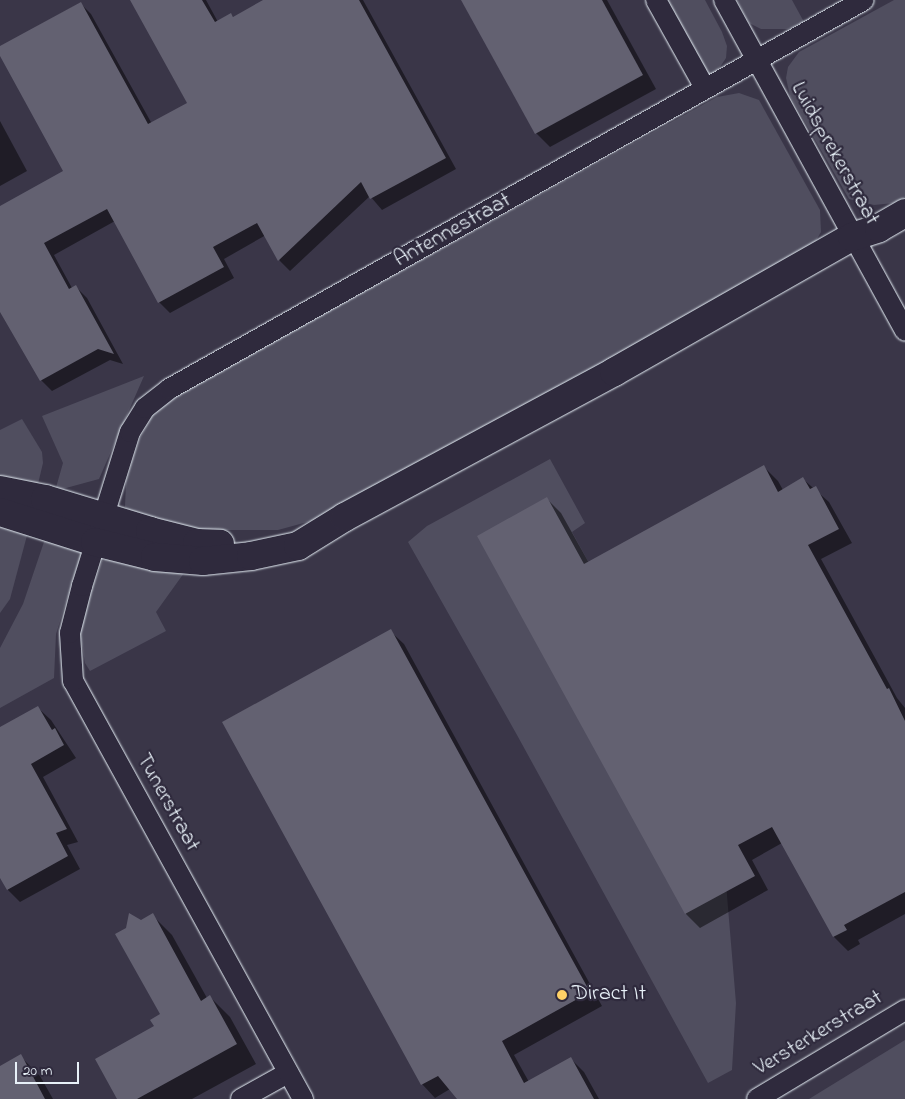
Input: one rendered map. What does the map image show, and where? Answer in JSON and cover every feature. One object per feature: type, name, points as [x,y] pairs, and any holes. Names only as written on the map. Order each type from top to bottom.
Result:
[{"type":"street","points":[[656,0],[705,88]]},
{"type":"street","name":"Luidsprekerstraat","points":[[724,0],[755,60],[905,331]]},
{"type":"street","name":"Antennestraat","points":[[99,529],[130,432],[145,408],[169,389],[864,0]]},
{"type":"street","points":[[0,512],[197,543],[242,545],[286,539],[345,517],[614,372],[852,236],[879,228],[905,213]]},
{"type":"street","points":[[0,490],[45,499],[99,529]]},
{"type":"street","name":"Tunerstraat","points":[[99,529],[70,633],[72,681],[288,1073]]},
{"type":"street","name":"Versterkerstraat","points":[[757,1099],[905,1010]]},
{"type":"street","points":[[242,1099],[288,1073],[303,1099]]},
{"type":"shaded area","points":[[657,0],[705,0],[722,32],[727,46],[726,58],[720,67],[709,76]]},
{"type":"shaded area","points":[[737,0],[792,0],[804,22],[788,29],[761,29],[749,23]]},
{"type":"shaded area","points":[[894,0],[905,0],[905,197],[894,203],[874,205],[849,199],[790,96],[786,78],[788,67],[799,52]]},
{"type":"shaded area","points":[[739,93],[759,100],[820,210],[821,232],[814,244],[796,257],[322,518],[278,530],[195,530],[132,512],[125,507],[126,481],[139,440],[151,418],[166,401],[717,97]]},
{"type":"shaded area","points":[[144,376],[99,479],[55,491],[63,463],[42,416]]},
{"type":"shaded area","points":[[22,419],[42,452],[43,463],[37,488],[0,480],[0,430]]},
{"type":"shaded area","points":[[550,459],[585,523],[572,532],[708,778],[723,848],[736,1003],[732,1070],[708,1083],[517,735],[408,542],[427,526]]},
{"type":"shaded area","points":[[0,519],[29,528],[10,599],[0,613]]},
{"type":"shaded area","points":[[47,533],[82,551],[56,634],[54,678],[0,708],[0,648],[23,604]]},
{"type":"shaded area","points":[[115,557],[184,573],[156,612],[166,631],[90,671],[85,663],[79,626],[102,561]]},
{"type":"shaded area","points":[[905,1040],[905,1099],[809,1099]]},
{"type":"building","points":[[130,0],[202,0],[215,22],[231,13],[233,17],[263,0],[359,0],[446,158],[370,199],[361,182],[278,261],[257,223],[213,247],[224,267],[158,303],[107,209],[44,243],[69,289],[76,285],[114,354],[98,349],[40,381],[0,312],[0,206],[63,171],[0,56],[0,46],[81,2],[148,124],[187,103]]},
{"type":"building","points":[[461,0],[602,0],[643,75],[535,134]]},
{"type":"building","points":[[764,465],[778,492],[803,477],[810,489],[816,486],[839,529],[808,545],[887,689],[889,688],[905,721],[905,892],[844,925],[847,930],[833,937],[772,827],[738,845],[755,876],[685,914],[477,536],[547,497],[584,564]]},
{"type":"building","points":[[391,629],[590,992],[502,1041],[524,1083],[571,1057],[594,1099],[457,1099],[438,1076],[421,1085],[222,722]]},
{"type":"building","points":[[38,706],[52,730],[55,728],[64,745],[31,764],[67,829],[56,833],[68,856],[7,890],[0,878],[0,727]]},
{"type":"building","points":[[129,913],[141,920],[153,913],[201,1001],[210,995],[237,1044],[137,1099],[117,1099],[95,1059],[154,1026],[150,1020],[160,1014],[115,934],[126,928]]},
{"type":"building","points":[[21,1054],[45,1099],[0,1099],[0,1066]]},
{"type":"place","name":"Diract It","points":[[562,995]]}]
